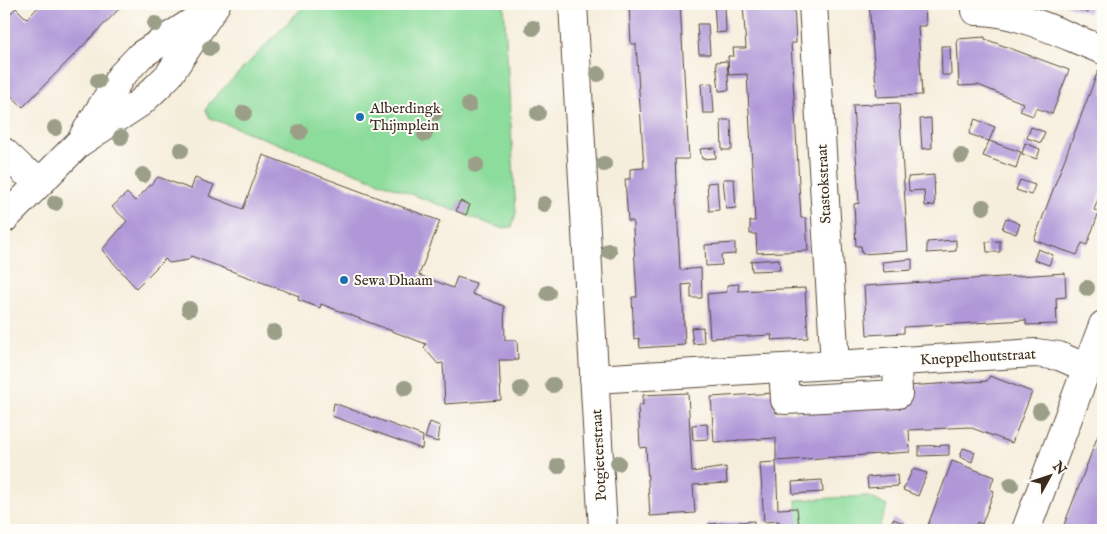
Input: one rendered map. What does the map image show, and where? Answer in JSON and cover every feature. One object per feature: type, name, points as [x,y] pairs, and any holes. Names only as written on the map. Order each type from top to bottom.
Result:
[{"type":"street","points":[[573,4],[594,379]]},
{"type":"street","name":"Stastokstraat","points":[[813,4],[835,365]]},
{"type":"street","points":[[4,219],[79,143],[140,103],[158,86],[173,70],[213,7]]},
{"type":"street","points":[[976,10],[995,12],[1018,18],[1103,50]]},
{"type":"street","points":[[4,152],[24,171],[43,180]]},
{"type":"street","points":[[1026,530],[1103,325]]},
{"type":"street","name":"Kneppelhoutstraat","points":[[594,379],[1041,353],[1059,356],[1087,368]]},
{"type":"street","points":[[783,368],[785,400],[898,394],[897,361]]},
{"type":"street","name":"Potgieterstraat","points":[[594,379],[604,530]]},
{"type":"green space","name":"Alberdingk Thijmplein","points":[[306,4],[504,4],[516,213],[512,227],[500,228],[466,215],[470,205],[460,201],[456,211],[210,118],[206,110],[210,102]]},
{"type":"green space","points":[[868,496],[887,506],[878,530],[798,530],[796,500]]},
{"type":"building","points":[[41,4],[124,4],[23,107],[4,89],[4,17],[16,8],[27,19]]},
{"type":"building","points":[[629,4],[680,4],[689,159],[675,159],[680,270],[701,268],[702,298],[691,298],[691,284],[682,285],[685,345],[640,348],[639,338],[634,339],[632,297],[637,297],[633,221],[628,221],[625,179],[630,179],[630,169],[644,168],[636,44],[631,44]]},
{"type":"building","points":[[714,4],[725,4],[726,32],[716,33]]},
{"type":"building","points":[[743,4],[794,4],[796,43],[791,43],[796,132],[801,218],[806,218],[808,251],[757,253],[756,234],[750,234],[750,221],[755,221],[747,74],[729,75],[728,56],[734,56],[733,48],[746,48]]},
{"type":"building","points":[[869,4],[925,4],[926,26],[918,26],[922,95],[877,97]]},
{"type":"building","points":[[1063,4],[1092,4],[1088,13]]},
{"type":"building","points":[[697,24],[708,24],[710,54],[699,54]]},
{"type":"building","points":[[985,37],[985,39],[1069,70],[1052,114],[1036,108],[1033,116],[1020,111],[1023,103],[978,85],[959,86],[957,39]]},
{"type":"building","points":[[941,46],[950,46],[951,75],[942,75]]},
{"type":"building","points":[[727,61],[729,90],[719,91],[716,62]]},
{"type":"building","points":[[1098,71],[1103,73],[1103,186],[1094,210],[1099,212],[1087,245],[1082,243],[1077,255],[1034,240]]},
{"type":"building","points":[[712,83],[714,113],[703,113],[701,84]]},
{"type":"building","points":[[899,103],[908,251],[862,254],[861,246],[856,246],[854,204],[859,203],[853,105]]},
{"type":"building","points":[[931,118],[932,148],[922,149],[920,119]]},
{"type":"building","points":[[975,119],[995,127],[989,141],[969,134]]},
{"type":"building","points":[[721,120],[731,120],[732,150],[722,150]]},
{"type":"building","points":[[1031,127],[1045,132],[1041,143],[1027,138]]},
{"type":"building","points":[[989,141],[1021,152],[1016,168],[983,156]]},
{"type":"building","points":[[1025,143],[1040,149],[1037,159],[1022,154]]},
{"type":"building","points":[[715,148],[716,158],[702,159],[700,149]]},
{"type":"building","name":"Sewa Dhaam","points":[[263,155],[440,221],[419,275],[453,288],[457,277],[476,283],[472,294],[504,306],[505,340],[517,340],[518,360],[499,360],[501,400],[445,404],[443,363],[438,364],[424,348],[426,344],[321,304],[320,308],[298,300],[299,296],[191,256],[188,260],[169,263],[165,259],[136,288],[102,250],[127,221],[112,207],[127,193],[135,201],[158,177],[191,189],[195,178],[214,185],[209,196],[243,209]]},
{"type":"building","points":[[934,175],[935,205],[925,206],[924,190],[909,191],[908,177]]},
{"type":"building","points":[[723,179],[734,179],[736,208],[726,209]]},
{"type":"building","points":[[1020,180],[1035,185],[1031,195],[1016,190]]},
{"type":"building","points":[[717,182],[719,210],[709,211],[707,183]]},
{"type":"building","points":[[460,201],[470,205],[466,215],[456,211]]},
{"type":"building","points":[[1006,218],[1020,224],[1016,234],[1002,229]]},
{"type":"building","points":[[956,240],[956,251],[927,253],[927,242]]},
{"type":"building","points":[[1000,241],[1000,252],[987,252],[986,242]]},
{"type":"building","points":[[735,243],[735,254],[721,255],[722,265],[706,266],[705,245]]},
{"type":"building","points":[[1038,249],[1053,255],[1049,265],[1034,260]]},
{"type":"building","points":[[779,259],[780,270],[752,271],[751,261]]},
{"type":"building","points":[[912,259],[912,270],[884,272],[882,262]]},
{"type":"building","points":[[1065,273],[1066,297],[1056,298],[1057,324],[1026,325],[1026,320],[904,327],[904,333],[867,335],[864,286]]},
{"type":"building","points":[[739,284],[738,291],[805,288],[808,338],[771,340],[772,335],[710,338],[707,294],[727,292],[727,285]]},
{"type":"building","points":[[703,327],[704,343],[693,344],[691,328]]},
{"type":"building","points":[[990,376],[1032,392],[1012,443],[969,427],[909,430],[910,452],[776,461],[776,438],[714,442],[711,397],[774,393],[776,413],[907,406],[905,386],[987,381]]},
{"type":"building","points":[[688,393],[692,472],[726,467],[727,483],[693,485],[695,513],[650,516],[646,447],[640,448],[638,405],[643,405],[643,395]]},
{"type":"building","points":[[334,403],[423,436],[422,449],[332,416]]},
{"type":"building","points":[[430,422],[440,426],[438,442],[425,438]]},
{"type":"building","points":[[1103,422],[1103,530],[1062,530],[1077,491]]},
{"type":"building","points":[[707,424],[708,439],[693,440],[692,425]]},
{"type":"building","points":[[949,445],[949,455],[919,456],[919,446]]},
{"type":"building","points":[[963,448],[975,452],[972,462],[960,457]]},
{"type":"building","points":[[952,461],[994,477],[990,489],[994,491],[982,524],[977,522],[974,530],[926,530]]},
{"type":"building","points":[[776,462],[778,509],[797,508],[799,527],[780,528],[779,521],[764,522],[760,463]]},
{"type":"building","points":[[913,469],[927,473],[918,496],[903,490]]},
{"type":"building","points":[[897,475],[898,486],[868,488],[867,477]]},
{"type":"building","points":[[822,480],[823,492],[793,494],[792,482]]},
{"type":"building","points":[[893,519],[903,523],[900,530],[888,530]]},
{"type":"building","points":[[754,521],[754,530],[708,530],[708,524]]},
{"type":"place","name":"Alberdingk Thijmplein","points":[[360,117]]},
{"type":"place","name":"Sewa Dhaam","points":[[344,280]]}]
